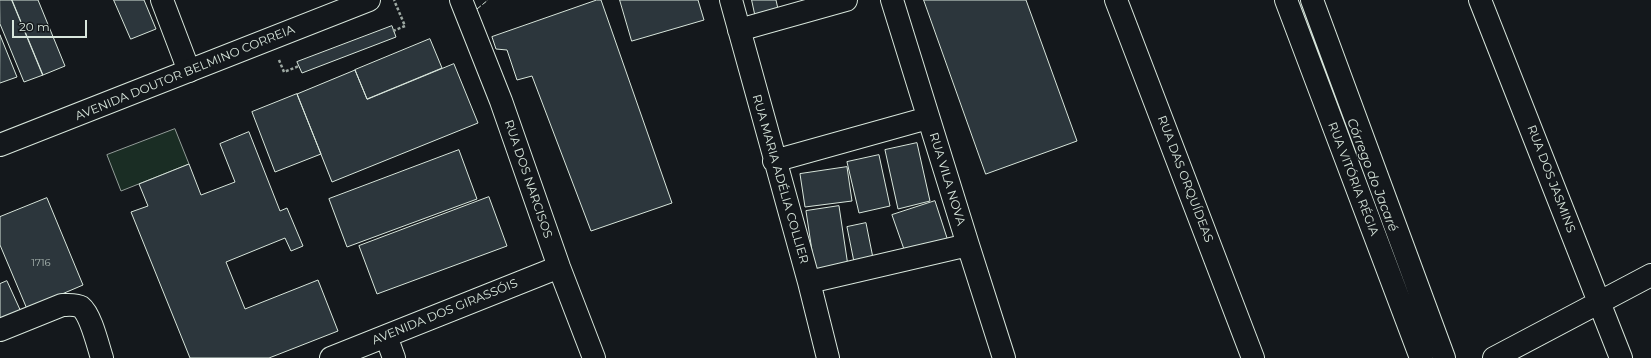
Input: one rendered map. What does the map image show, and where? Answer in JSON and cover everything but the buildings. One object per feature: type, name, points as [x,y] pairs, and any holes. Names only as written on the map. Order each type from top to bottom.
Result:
[{"type":"street","points":[[162,0],[188,71]]},
{"type":"street","name":"AVENIDA DOUTOR BELMINO CORREIA","points":[[0,145],[369,0]]},
{"type":"street","name":"RUA DOS NARCISOS","points":[[461,0],[501,101],[559,267],[594,358]]},
{"type":"street","name":"RUA MARIA ADÉLIA COLLIER","points":[[731,0],[774,161],[809,282],[828,358]]},
{"type":"street","points":[[739,30],[846,0]]},
{"type":"street","name":"RUA VILA NOVA","points":[[892,0],[1004,358]]},
{"type":"street","name":"RUA DAS ORQUÍDEAS","points":[[1116,0],[1253,358]]},
{"type":"street","name":"RUA VITÓRIA RÉGIA","points":[[1286,0],[1421,358]]},
{"type":"street","name":"RUA VITÓRIA RÉGIA","points":[[1312,0],[1444,358]]},
{"type":"street","name":"RUA DOS JASMINS","points":[[1480,0],[1620,358]]},
{"type":"street","points":[[774,161],[928,118]]},
{"type":"street","points":[[809,282],[968,245]]},
{"type":"street","name":"AVENIDA DOS GIRASSÓIS","points":[[331,358],[559,267]]},
{"type":"street","points":[[1494,358],[1651,276]]},
{"type":"street","points":[[0,330],[62,305],[71,304],[80,307],[86,313],[102,358]]},
{"type":"street","points":[[386,336],[394,358]]},
{"type":"path","points":[[393,31],[405,26],[394,0]]},
{"type":"green space","points":[[175,129],[189,164],[121,191],[107,155]]},
{"type":"fence","points":[[477,9],[488,0]]},
{"type":"water label","name":"Córrego do Jacaré","points":[[1372,175]]}]
